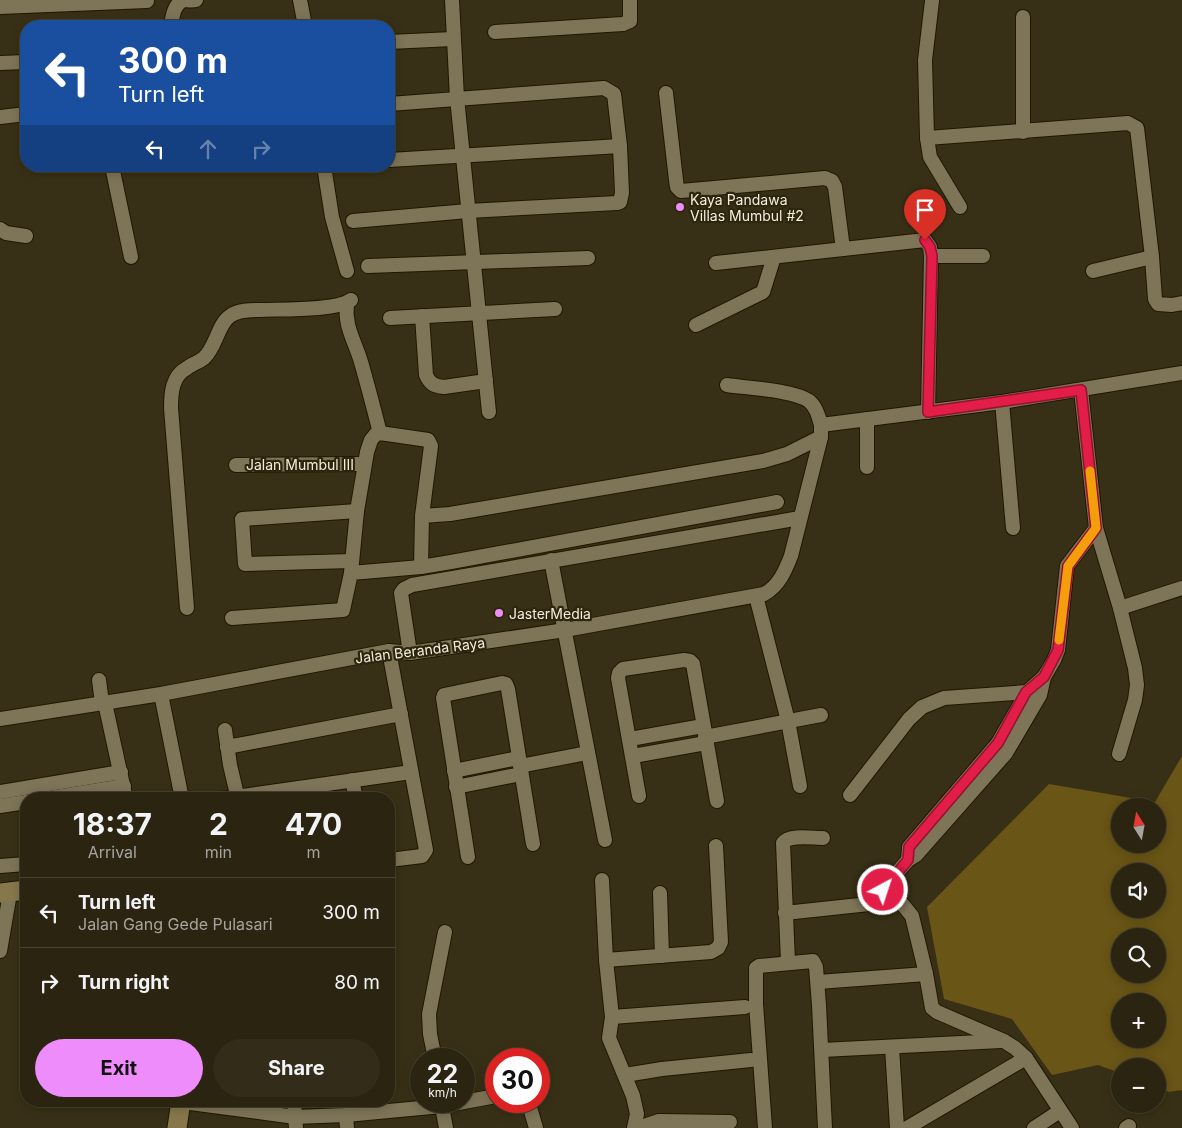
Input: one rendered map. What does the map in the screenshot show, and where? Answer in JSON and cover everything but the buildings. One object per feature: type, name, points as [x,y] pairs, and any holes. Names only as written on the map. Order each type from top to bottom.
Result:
[{"type":"street","points":[[172,20],[178,3],[184,0],[196,0]]},
{"type":"street","points":[[300,0],[304,20]]},
{"type":"street","points":[[452,0],[462,156],[489,412]]},
{"type":"street","points":[[495,32],[622,24],[630,21],[630,0]]},
{"type":"street","points":[[0,7],[147,1]]},
{"type":"street","points":[[932,1],[925,60],[927,138],[930,157],[960,206]]},
{"type":"street","points":[[1023,17],[1023,132]]},
{"type":"street","points":[[395,42],[453,39]]},
{"type":"street","points":[[0,63],[20,62]]},
{"type":"street","points":[[353,221],[468,211],[620,202],[622,193],[620,146],[614,94],[604,88],[395,103]]},
{"type":"street","points":[[666,93],[677,188],[680,191],[828,179],[835,187],[843,249]]},
{"type":"street","points":[[0,117],[20,115]]},
{"type":"street","points":[[927,138],[1128,123],[1137,128],[1155,299],[1158,304],[1172,305],[1182,303]]},
{"type":"street","points":[[395,160],[620,146]]},
{"type":"street","points":[[113,172],[131,257]]},
{"type":"street","points":[[325,172],[332,218],[347,271]]},
{"type":"street","points":[[0,230],[6,233],[26,236]]},
{"type":"street","points":[[716,263],[925,240],[930,247],[932,256],[928,412]]},
{"type":"street","points":[[932,256],[983,256]]},
{"type":"street","points":[[696,325],[763,292],[774,257]]},
{"type":"street","points":[[1093,271],[1152,257]]},
{"type":"street","points":[[368,266],[588,258]]},
{"type":"street","points":[[188,608],[171,390],[184,369],[204,358],[212,348],[224,321],[229,316],[248,310],[329,307],[349,302],[345,316],[348,329],[360,359],[380,433]]},
{"type":"street","points":[[390,318],[555,309]]},
{"type":"street","points":[[422,316],[426,375],[430,384],[444,387],[486,381]]},
{"type":"street","points":[[422,516],[450,514],[763,461],[787,454],[821,431],[868,419],[1002,402],[1182,373]]},
{"type":"street","points":[[410,653],[401,593],[412,585],[800,518],[821,431],[817,413],[811,402],[798,395],[727,385]]},
{"type":"street","points":[[1081,390],[1096,528],[1120,608],[1135,668],[1137,685],[1119,754]]},
{"type":"street","points":[[1002,402],[1013,528]]},
{"type":"street","points":[[867,467],[868,419]]},
{"type":"street","points":[[232,618],[343,610],[354,548],[364,464],[371,440],[380,433],[428,440],[432,446],[422,516],[421,567]]},
{"type":"street","name":"Jalan Mumbul III","points":[[236,465],[364,464]]},
{"type":"street","points":[[357,511],[242,519],[246,564],[386,569],[421,567],[777,502]]},
{"type":"street","name":"Jalan Beranda Raya","points":[[0,719],[161,694],[389,651],[410,653],[565,630],[756,596],[768,592],[777,584],[784,572],[791,556],[800,518]]},
{"type":"street","points":[[785,913],[868,905],[908,860],[909,847],[998,743],[1044,677],[1058,650],[1068,566],[1096,528]]},
{"type":"street","points":[[551,560],[605,840]]},
{"type":"street","points":[[1120,608],[1182,588]]},
{"type":"street","points":[[756,596],[788,721],[800,786]]},
{"type":"street","points":[[389,651],[426,850],[422,856],[395,859]]},
{"type":"street","points":[[639,796],[618,678],[619,673],[623,669],[684,660],[690,661],[693,664],[717,801]]},
{"type":"street","points":[[99,680],[125,792]]},
{"type":"street","points":[[468,857],[443,701],[444,695],[502,683],[506,684],[508,688],[533,844]]},
{"type":"street","points":[[161,694],[181,792]]},
{"type":"street","points":[[850,794],[909,719],[922,707],[944,698],[1033,694]]},
{"type":"street","points":[[228,747],[401,714]]},
{"type":"street","points":[[630,739],[705,735],[820,715]]},
{"type":"street","points":[[225,730],[236,792]]},
{"type":"street","points":[[633,756],[705,735]]},
{"type":"street","points":[[454,771],[520,766],[587,753]]},
{"type":"street","points":[[456,787],[520,766]]},
{"type":"street","points":[[0,792],[121,772]]},
{"type":"street","points":[[271,792],[411,772]]},
{"type":"street","points":[[352,780],[355,792]]},
{"type":"street","points":[[0,806],[20,803]]},
{"type":"street","points":[[788,962],[783,843],[790,838],[823,838]]},
{"type":"street","points":[[606,960],[711,952],[718,948],[721,942],[716,846]]},
{"type":"street","points":[[0,866],[20,864]]},
{"type":"street","points":[[602,880],[606,960],[612,1017],[609,1038],[633,1096],[637,1114],[636,1128],[660,1121],[730,1122]]},
{"type":"street","points":[[883,890],[899,900],[912,916],[932,1008],[937,1012],[1004,1041],[1015,1048],[1026,1058],[1072,1128]]},
{"type":"street","points":[[0,951],[12,892]]},
{"type":"street","points":[[660,893],[662,956]]},
{"type":"street","points":[[433,1048],[429,1014],[445,932]]},
{"type":"street","points":[[764,1128],[756,1004],[756,968],[788,962],[812,961],[816,967],[818,982],[825,1128]]},
{"type":"street","points":[[818,982],[926,974]]},
{"type":"street","points":[[612,1017],[745,1007]]},
{"type":"street","points":[[822,1050],[1004,1041]]},
{"type":"street","points":[[892,1047],[897,1128]]},
{"type":"street","points":[[908,1128],[1026,1058]]},
{"type":"street","points":[[625,1075],[662,1069],[751,1060]]},
{"type":"street","points":[[177,1128],[179,1107]]},
{"type":"street","points":[[208,1107],[295,1122],[347,1122],[410,1109]]},
{"type":"street","points":[[294,1107],[295,1122]]},
{"type":"street","points":[[1034,1128],[1060,1111]]},
{"type":"street","points":[[444,1113],[446,1128]]},
{"type":"street","points":[[532,1113],[536,1128]]},
{"type":"shaded area","points":[[1182,756],[1182,1090],[1166,1091],[1166,1058],[1111,1058],[1111,1070],[1098,1065],[1052,1075],[1012,1019],[944,999],[927,907],[1049,784],[1131,798],[1111,798],[1111,853],[1166,853],[1166,798],[1157,798]]},
{"type":"slow traffic","points":[[1059,640],[1065,598],[1066,571],[1073,557],[1096,528],[1090,471]]},
{"type":"place","name":"Kaya Pandawa Villas Mumbul #2","points":[[680,207]]},
{"type":"place","name":"JasterMedia","points":[[499,613]]},
{"type":"route","points":[[883,890],[908,860],[909,847],[998,743],[1026,692],[1044,677],[1058,650],[1065,598],[1066,571],[1073,557],[1096,528],[1081,390],[928,412],[932,256],[930,247],[925,240]]}]
